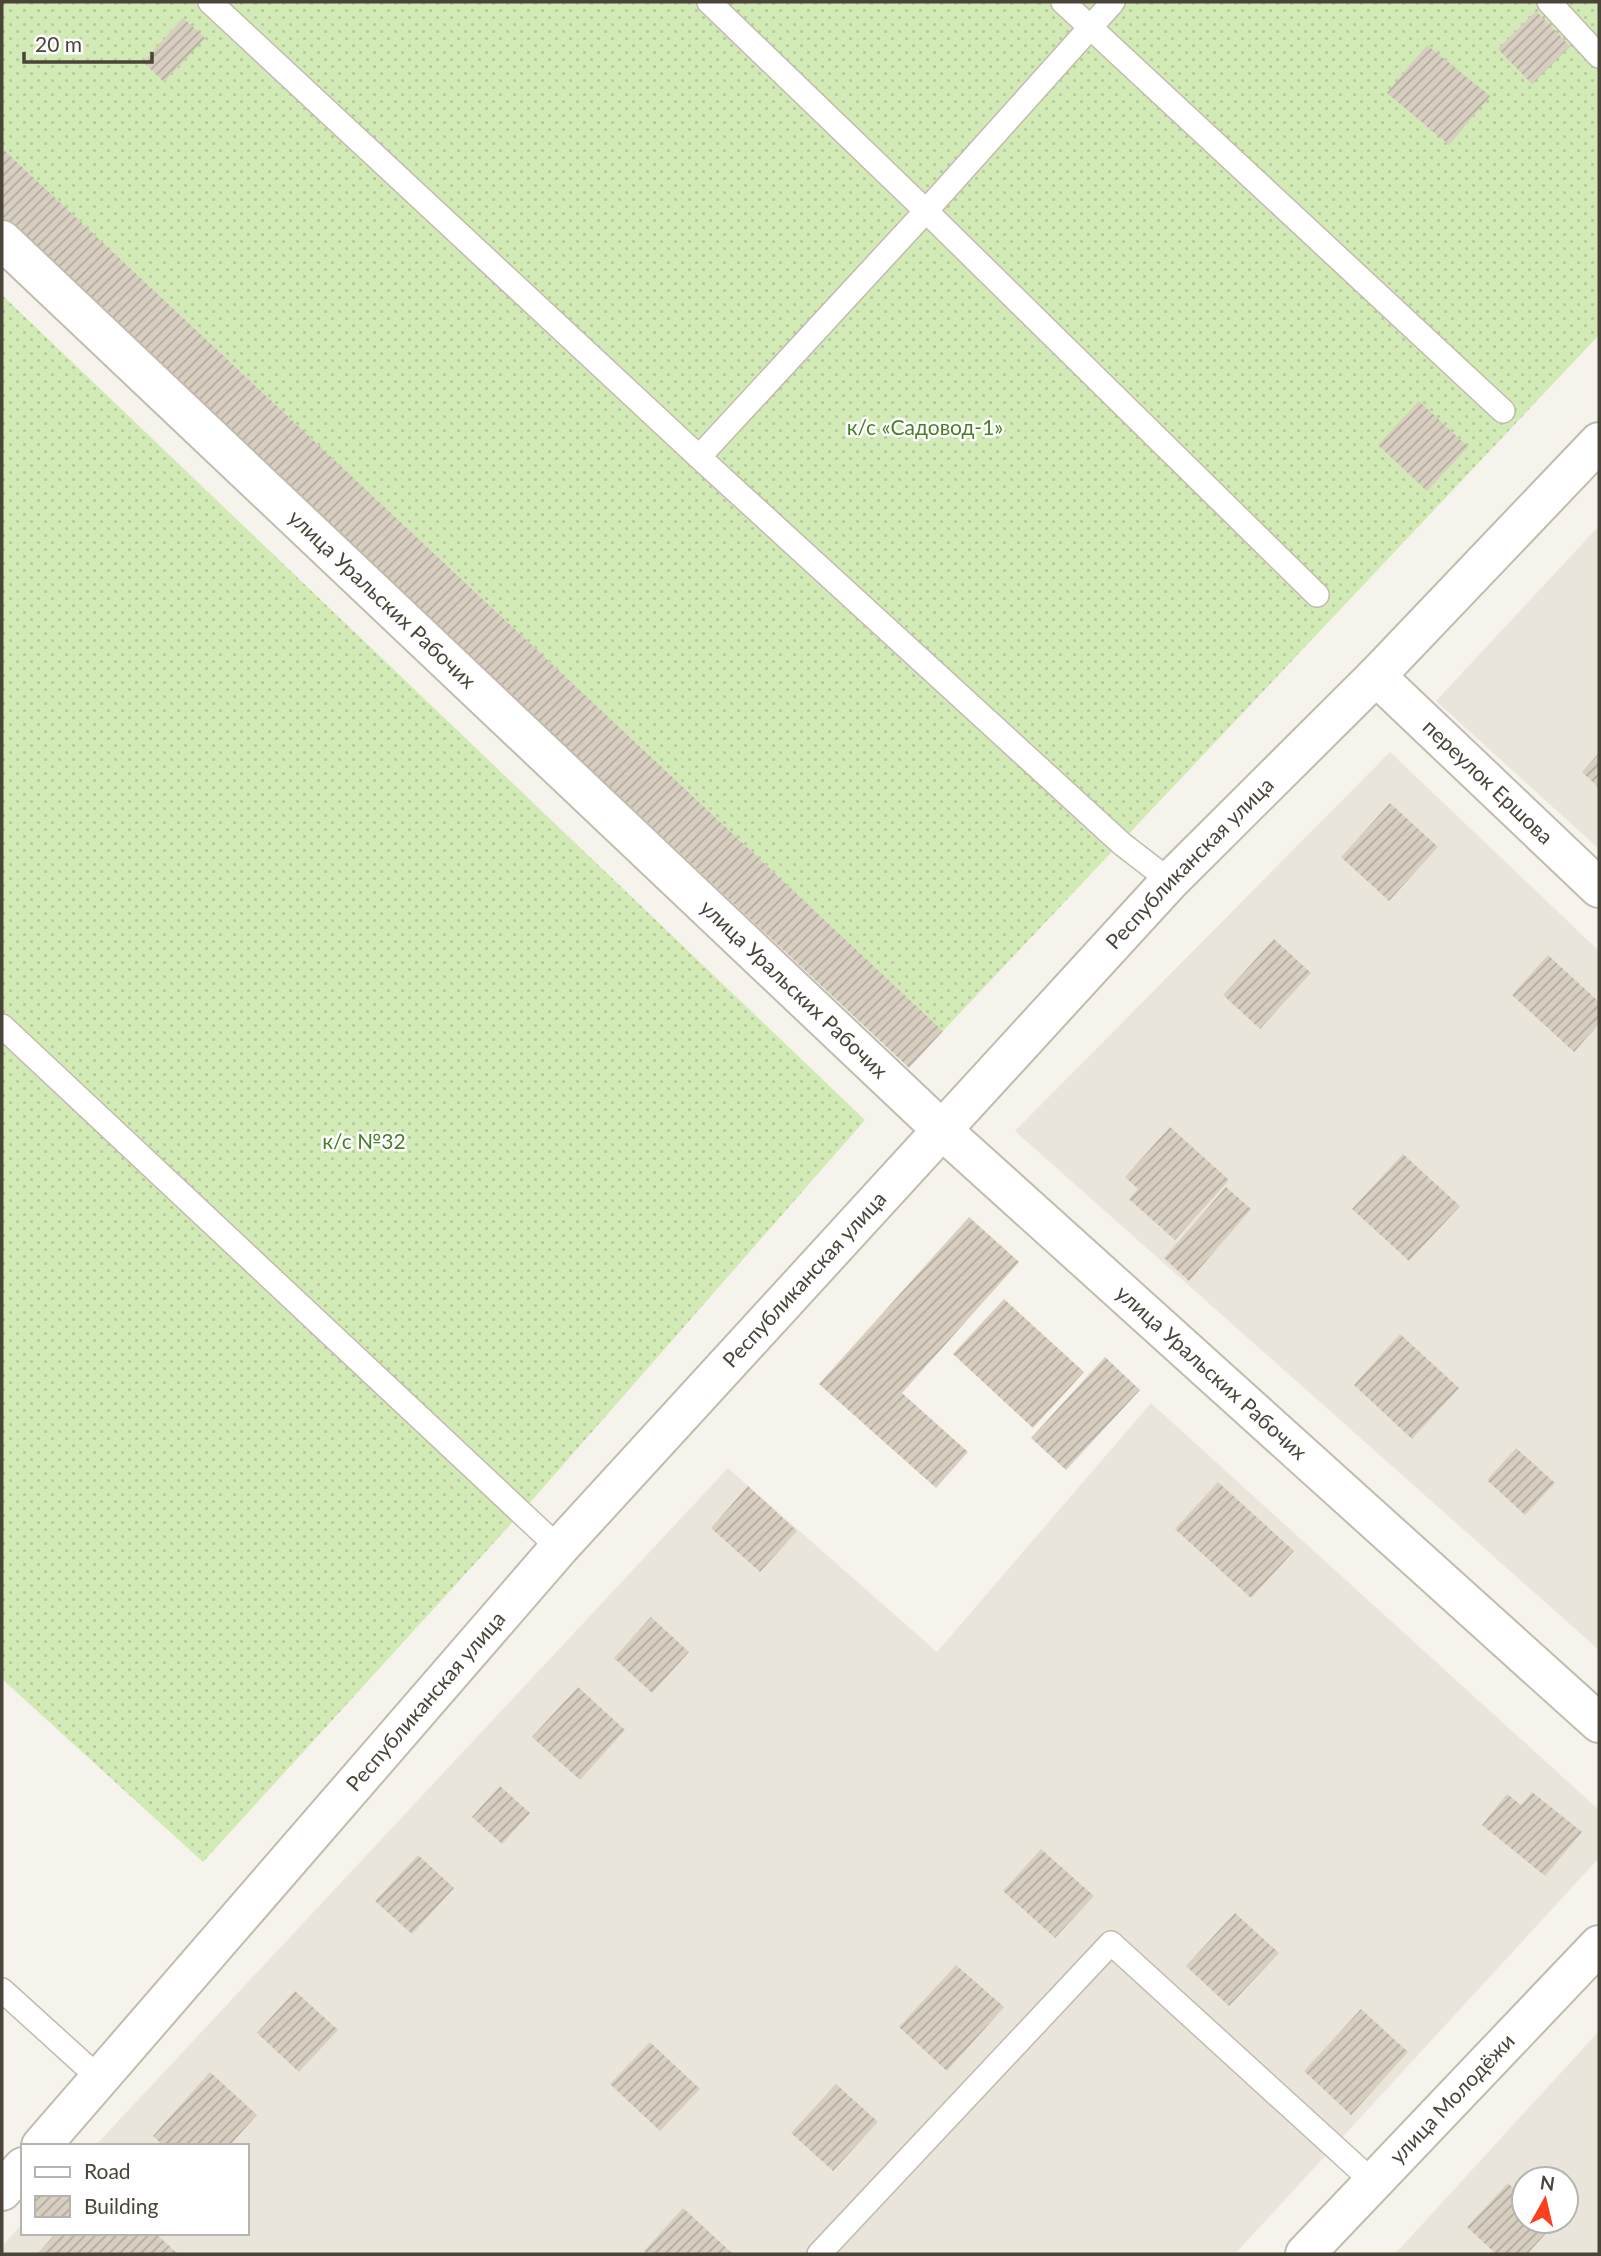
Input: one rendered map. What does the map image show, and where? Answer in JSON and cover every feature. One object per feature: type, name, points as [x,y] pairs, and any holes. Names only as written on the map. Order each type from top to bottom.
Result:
[{"type":"street","name":"улица Уральских Рабочих","points":[[2,240],[942,1130],[1599,1723]]},
{"type":"street","name":"Республиканская улица","points":[[43,2144],[559,1548],[1170,881],[1376,676],[1599,442]]},
{"type":"street","name":"переулок Ершова","points":[[1376,676],[1599,888]]},
{"type":"street","name":"улица Молодёжи","points":[[1305,2254],[1599,1945]]},
{"type":"street","points":[[2,2191],[21,2169]]},
{"type":"lane","points":[[210,2],[699,457],[1122,844],[1170,881]]},
{"type":"lane","points":[[709,2],[1317,595]]},
{"type":"lane","points":[[1063,2],[1503,411]]},
{"type":"lane","points":[[699,457],[926,211],[1113,2]]},
{"type":"lane","points":[[1549,2],[1599,56]]},
{"type":"lane","points":[[2,1026],[559,1548]]},
{"type":"lane","points":[[819,2254],[1111,1943],[1372,2181]]},
{"type":"lane","points":[[2,1990],[99,2078]]},
{"type":"shaded area","points":[[1599,526],[1599,849],[1436,701]]},
{"type":"shaded area","points":[[1390,752],[1599,951],[1599,1650],[1015,1131]]},
{"type":"shaded area","points":[[1151,1403],[1599,1810],[1599,1858],[1235,2254],[2,2254],[2,2246],[21,2225],[21,2235],[248,2235],[248,2144],[97,2144],[728,1468],[937,1652]]},
{"type":"shaded area","points":[[1599,2031],[1599,2254],[1395,2254]]},
{"type":"green space","name":"к/с «Садовод-1»","points":[[2,2],[1599,2],[1599,335],[943,1031],[2,148]]},
{"type":"green space","name":"к/с №32","points":[[2,295],[865,1120],[521,1513],[203,1862],[2,1679]]},
{"type":"building","points":[[1536,11],[1570,46],[1532,84],[1498,49]]},
{"type":"building","points":[[183,18],[205,38],[164,82],[143,62]]},
{"type":"building","points":[[1427,45],[1490,96],[1449,145],[1387,93]]},
{"type":"building","points":[[2,148],[943,1031],[909,1068],[2,217]]},
{"type":"building","points":[[1419,401],[1468,447],[1427,491],[1378,445]]},
{"type":"building","points":[[1599,753],[1599,788],[1582,772]]},
{"type":"building","points":[[1390,803],[1438,847],[1389,901],[1341,857]]},
{"type":"building","points":[[1274,939],[1311,973],[1260,1029],[1223,995]]},
{"type":"building","points":[[1548,955],[1599,1002],[1599,1024],[1574,1052],[1512,995]]},
{"type":"building","points":[[1170,1127],[1229,1180],[1175,1240],[1129,1199],[1138,1189],[1125,1177]]},
{"type":"building","points":[[1403,1154],[1460,1206],[1409,1261],[1352,1209]]},
{"type":"building","points":[[1226,1187],[1251,1209],[1189,1281],[1164,1258]]},
{"type":"building","points":[[969,1217],[1019,1262],[902,1393],[968,1452],[936,1488],[819,1384]]},
{"type":"building","points":[[1004,1299],[1084,1372],[1033,1428],[953,1354]]},
{"type":"building","points":[[1400,1334],[1459,1388],[1412,1439],[1354,1385]]},
{"type":"building","points":[[1105,1357],[1140,1390],[1066,1470],[1031,1438]]},
{"type":"building","points":[[1516,1448],[1555,1483],[1525,1515],[1487,1480]]},
{"type":"building","points":[[1218,1482],[1294,1551],[1251,1598],[1175,1529]]},
{"type":"building","points":[[748,1486],[797,1531],[760,1572],[711,1528]]},
{"type":"building","points":[[651,1617],[689,1652],[652,1693],[614,1658]]},
{"type":"building","points":[[578,1687],[625,1730],[580,1780],[532,1737]]},
{"type":"building","points":[[500,1786],[530,1813],[502,1844],[472,1817]]},
{"type":"building","points":[[1532,1792],[1582,1832],[1545,1876],[1482,1825],[1507,1794],[1521,1805]]},
{"type":"building","points":[[1041,1849],[1094,1896],[1055,1938],[1003,1891]]},
{"type":"building","points":[[418,1855],[454,1888],[412,1934],[375,1901]]},
{"type":"building","points":[[1235,1913],[1279,1953],[1229,2006],[1186,1966]]},
{"type":"building","points":[[956,1965],[1004,2007],[947,2071],[899,2027]]},
{"type":"building","points":[[295,1991],[338,2030],[299,2072],[257,2033]]},
{"type":"building","points":[[1361,2009],[1408,2052],[1351,2115],[1304,2071]]},
{"type":"building","points":[[650,2042],[700,2089],[660,2131],[610,2084]]},
{"type":"building","points":[[210,2072],[257,2115],[231,2144],[162,2144],[153,2136]]},
{"type":"building","points":[[836,2084],[878,2122],[833,2171],[791,2133]]},
{"type":"building","points":[[1508,2183],[1510,2235],[1545,2235],[1527,2254],[1496,2254],[1467,2227]]},
{"type":"building","points":[[683,2208],[733,2254],[648,2254],[644,2251]]},
{"type":"building","points":[[54,2235],[157,2235],[178,2254],[37,2254]]}]
